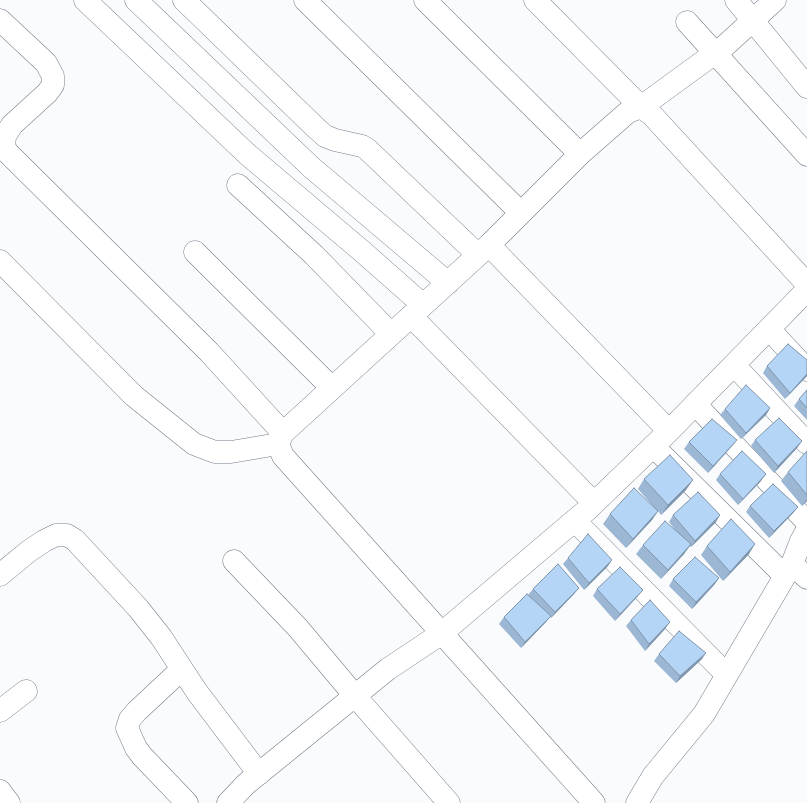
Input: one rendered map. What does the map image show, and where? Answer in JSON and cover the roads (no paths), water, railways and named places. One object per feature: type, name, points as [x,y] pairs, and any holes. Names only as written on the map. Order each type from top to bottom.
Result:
[{"type":"street","points":[[85,0],[247,154],[363,252],[594,503]]},
{"type":"street","points":[[136,0],[310,167],[448,283]]},
{"type":"street","points":[[184,0],[325,136],[335,140],[362,146],[367,149],[484,250],[669,431]]},
{"type":"street","points":[[305,0],[521,213]]},
{"type":"street","points":[[425,0],[580,154]]},
{"type":"street","points":[[534,0],[641,107],[652,115],[807,284]]},
{"type":"street","points":[[736,0],[807,87]]},
{"type":"street","points":[[0,261],[134,396],[194,444],[215,452],[231,452],[280,439],[332,388],[484,250],[580,154],[628,112],[641,107],[715,53],[716,54],[774,0]]},
{"type":"street","points":[[0,20],[46,63],[53,76],[53,85],[47,93],[12,125],[5,136],[4,147],[8,153],[209,352],[280,439],[283,456],[594,803]]},
{"type":"street","points":[[687,22],[807,155]]},
{"type":"street","points":[[238,185],[314,255],[391,334]]},
{"type":"street","points":[[195,252],[332,388]]},
{"type":"street","points":[[228,803],[246,784],[388,669],[442,633],[575,520],[669,431],[807,290]]},
{"type":"street","points":[[769,329],[807,370]]},
{"type":"street","points":[[734,365],[807,443]]},
{"type":"street","points":[[695,404],[807,522]]},
{"type":"street","points":[[653,446],[794,573]]},
{"type":"street","points":[[575,520],[727,675]]},
{"type":"street","points":[[637,803],[653,776],[704,714],[727,675],[794,573],[800,541],[807,530]]},
{"type":"street","points":[[0,574],[44,541],[56,536],[67,535],[75,540],[138,608],[161,637],[197,692],[259,774]]},
{"type":"street","points":[[234,561],[298,628],[355,696],[449,803]]},
{"type":"street","points":[[182,669],[137,711],[130,719],[127,728],[136,748],[142,756],[187,803]]},
{"type":"street","points":[[0,711],[26,691]]},
{"type":"street","points":[[0,791],[9,803]]}]
